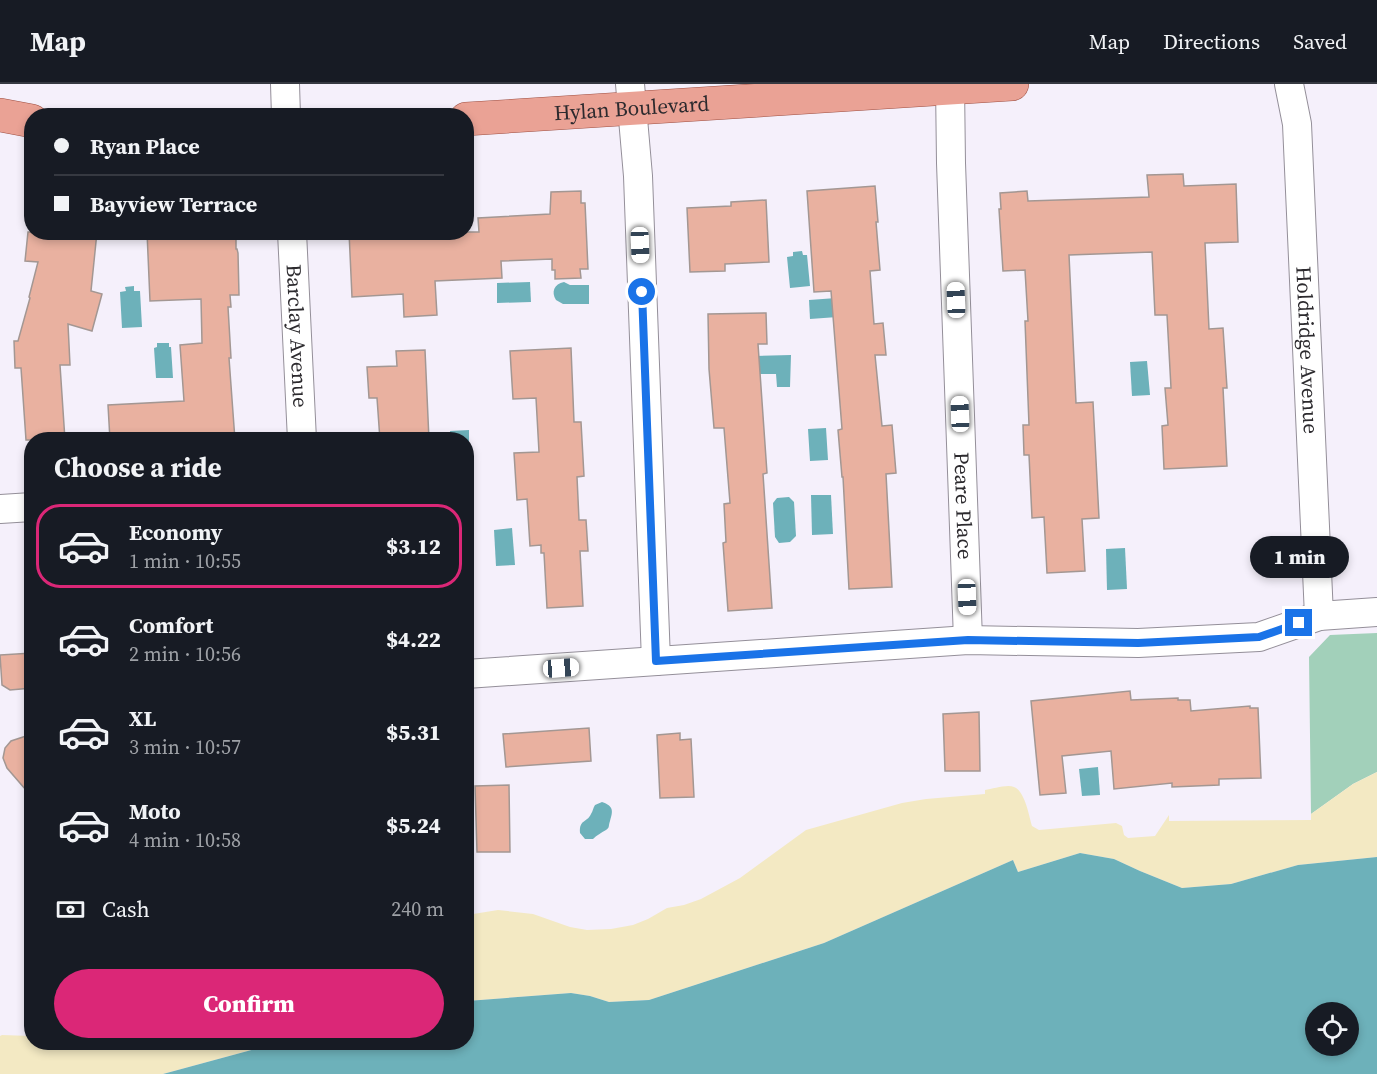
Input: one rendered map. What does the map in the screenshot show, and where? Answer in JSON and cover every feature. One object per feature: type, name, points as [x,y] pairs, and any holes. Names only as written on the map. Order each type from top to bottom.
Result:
[{"type":"main road","name":"Hylan Boulevard","points":[[474,118],[631,96],[1012,84]]},
{"type":"main road","points":[[0,115],[24,120]]},
{"type":"street","points":[[285,84],[286,108]]},
{"type":"street","name":"Holdridge Avenue","points":[[1289,84],[1298,124],[1319,616]]},
{"type":"street","name":"Peare Place","points":[[950,86],[968,640]]},
{"type":"street","points":[[631,96],[638,176],[656,661]]},
{"type":"street","name":"Barclay Avenue","points":[[292,240],[302,432]]},
{"type":"street","points":[[0,509],[24,508]]},
{"type":"street","points":[[474,673],[968,640],[1138,643],[1259,637],[1319,616],[1377,612]]},
{"type":"green space","points":[[1377,633],[1377,772],[1353,784],[1311,814],[1309,657],[1330,635]]},
{"type":"sand","points":[[1377,772],[1377,857],[1298,865],[1231,884],[1182,888],[1114,859],[1080,853],[1018,872],[1013,860],[824,943],[649,1000],[609,1002],[571,993],[474,1000],[474,914],[498,910],[533,914],[570,927],[587,930],[633,925],[667,908],[701,899],[740,878],[806,830],[902,803],[985,794],[985,790],[1011,786],[1021,793],[1032,826],[1039,830],[1116,823],[1122,826],[1124,835],[1128,838],[1155,836],[1169,815],[1169,821],[1311,820],[1311,814],[1353,784]]},
{"type":"sand","points":[[0,1036],[24,1036],[24,1050],[251,1050],[163,1074],[0,1074]]},
{"type":"water","points":[[802,251],[803,255],[807,255],[810,286],[790,288],[787,257],[793,256],[793,252]]},
{"type":"water","points":[[530,282],[531,302],[497,303],[497,283]]},
{"type":"water","points":[[564,282],[570,285],[589,285],[589,304],[563,304],[556,300],[554,289]]},
{"type":"water","points":[[134,286],[134,291],[140,291],[142,327],[122,328],[120,292],[126,291],[125,287]]},
{"type":"water","points":[[850,297],[851,316],[810,319],[809,300]]},
{"type":"water","points":[[157,343],[169,343],[171,347],[173,378],[156,378],[154,348],[157,347]]},
{"type":"water","points":[[791,355],[790,387],[777,387],[776,374],[755,374],[755,356]]},
{"type":"water","points":[[1147,361],[1150,395],[1132,396],[1130,362]]},
{"type":"water","points":[[826,428],[828,460],[810,461],[808,429]]},
{"type":"water","points":[[469,430],[469,432],[450,432]]},
{"type":"water","points":[[811,495],[831,495],[833,534],[812,535]]},
{"type":"water","points":[[789,497],[794,502],[796,536],[790,542],[779,543],[775,537],[773,503],[777,498]]},
{"type":"water","points":[[512,528],[515,565],[496,566],[494,530]]},
{"type":"water","points":[[1125,548],[1127,589],[1107,590],[1106,549]]},
{"type":"water","points":[[1098,767],[1100,795],[1082,796],[1079,769]]},
{"type":"water","points":[[602,802],[612,809],[608,827],[593,839],[585,839],[580,833],[581,825],[589,817],[595,805]]},
{"type":"water","points":[[1080,853],[1114,859],[1182,888],[1231,884],[1298,865],[1377,857],[1377,1074],[163,1074],[251,1050],[474,1050],[474,1000],[571,993],[609,1002],[649,1000],[824,943],[1013,860],[1018,872]]},
{"type":"building","points":[[1183,174],[1184,186],[1236,184],[1238,242],[1205,243],[1209,329],[1223,328],[1227,388],[1223,388],[1227,466],[1164,469],[1162,426],[1168,425],[1165,388],[1171,388],[1167,315],[1155,315],[1152,252],[1069,255],[1076,403],[1093,402],[1099,518],[1082,519],[1085,571],[1047,573],[1044,517],[1032,518],[1029,455],[1024,455],[1023,425],[1029,425],[1025,270],[1003,271],[1000,193],[1027,191],[1028,201],[1149,197],[1147,175]]},
{"type":"building","points":[[875,186],[880,270],[870,271],[874,324],[883,323],[886,355],[875,355],[882,426],[892,425],[896,473],[886,474],[892,587],[849,589],[838,430],[842,429],[831,291],[814,292],[807,191]]},
{"type":"building","points":[[581,191],[581,203],[585,203],[588,269],[580,269],[581,278],[555,279],[552,259],[501,261],[502,278],[435,281],[437,315],[404,317],[403,294],[352,297],[349,240],[474,240],[474,232],[479,232],[478,218],[550,214],[551,192]]},
{"type":"building","points":[[766,200],[769,262],[725,264],[725,271],[690,272],[687,208],[731,206],[731,202]]},
{"type":"building","points":[[27,240],[96,240],[91,291],[102,294],[92,331],[68,324],[70,365],[60,365],[64,432],[25,432],[21,368],[15,368],[14,341],[18,341],[38,262],[25,261]]},
{"type":"building","points":[[147,240],[236,240],[239,295],[230,295],[231,307],[228,307],[234,432],[110,432],[108,405],[184,401],[180,345],[202,343],[201,299],[150,301]]},
{"type":"building","points":[[766,313],[767,344],[758,344],[767,473],[763,474],[772,608],[728,611],[723,543],[726,542],[724,504],[730,503],[724,428],[714,428],[709,369],[708,314]]},
{"type":"building","points":[[571,348],[574,422],[581,422],[584,476],[577,477],[579,520],[586,520],[588,551],[580,551],[583,606],[547,608],[544,553],[541,553],[541,545],[530,546],[527,499],[517,500],[514,453],[539,452],[536,398],[513,399],[510,351]]},
{"type":"building","points":[[425,350],[429,432],[379,432],[377,398],[369,398],[367,367],[397,366],[396,351]]},
{"type":"building","points":[[24,654],[24,689],[10,690],[2,685],[0,655]]},
{"type":"building","points":[[1130,691],[1131,700],[1178,698],[1178,700],[1190,700],[1191,711],[1250,706],[1250,708],[1258,708],[1261,778],[1219,779],[1219,785],[1172,787],[1172,783],[1114,789],[1111,751],[1062,756],[1066,793],[1040,795],[1031,701]]},
{"type":"building","points":[[979,712],[980,771],[945,771],[943,714]]},
{"type":"building","points":[[589,728],[591,761],[506,767],[503,734]]},
{"type":"building","points":[[680,733],[680,740],[691,739],[694,797],[660,798],[657,735]]},
{"type":"building","points":[[24,737],[24,788],[7,768],[3,758],[5,748],[11,741]]},
{"type":"building","points":[[509,785],[510,852],[477,852],[475,786]]},
{"type":"route","points":[[642,292],[656,661],[968,640],[1138,643],[1259,637],[1299,623]]}]
